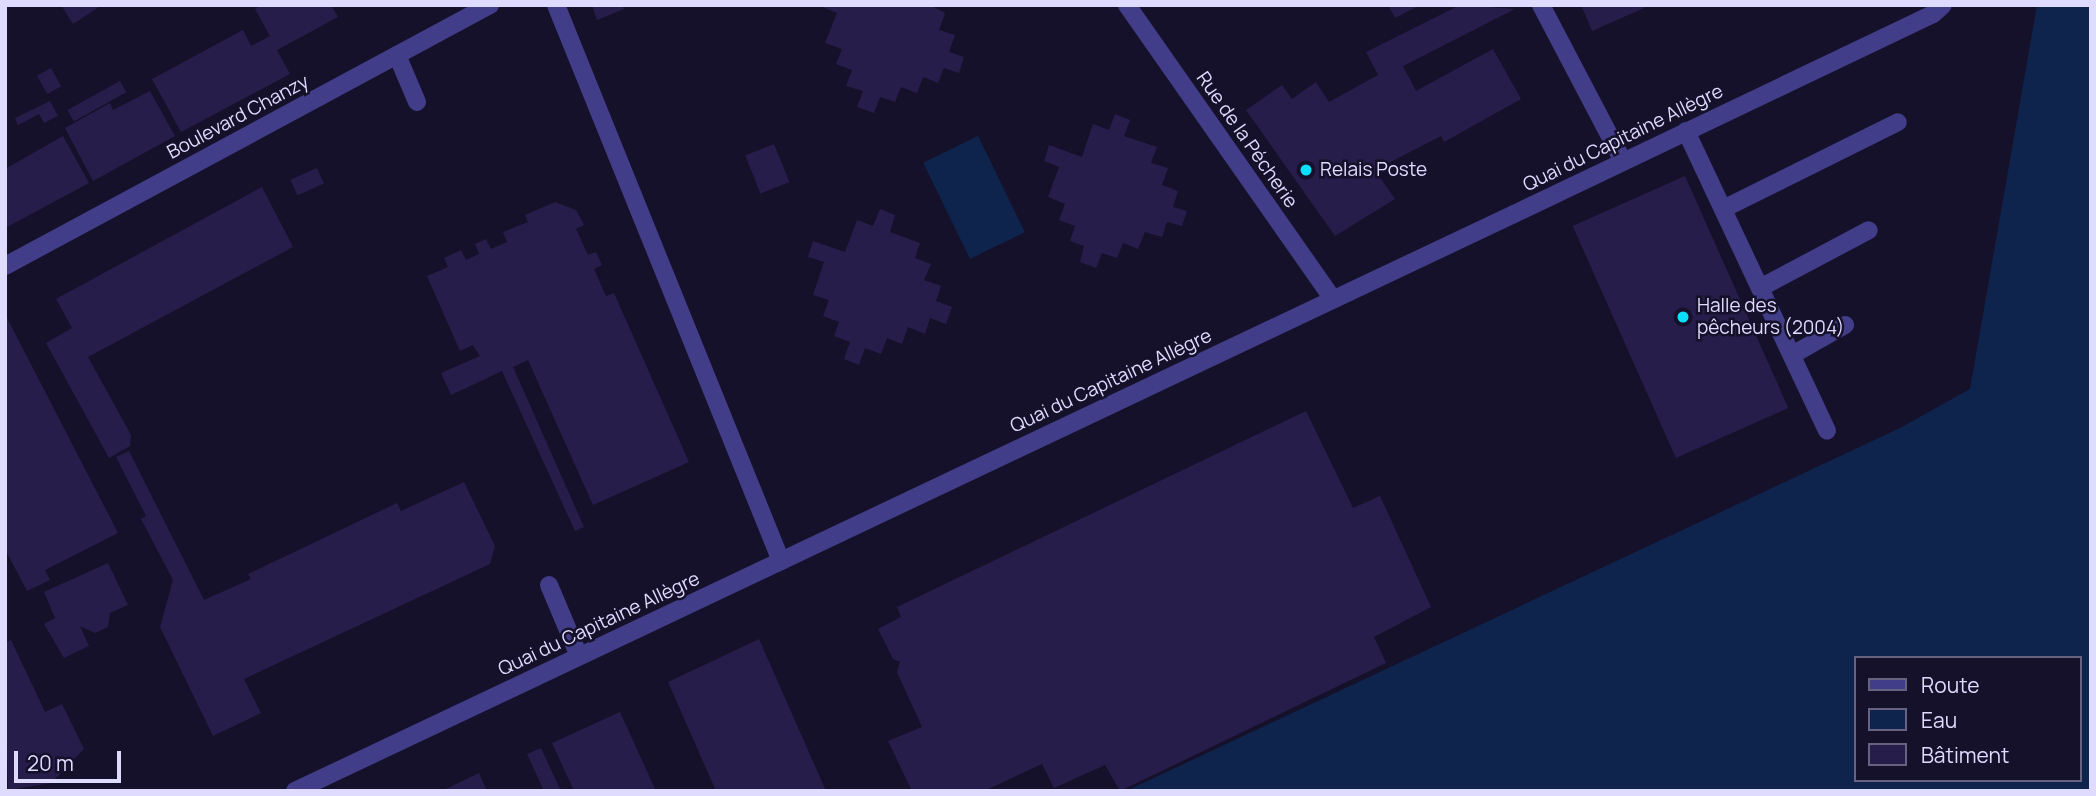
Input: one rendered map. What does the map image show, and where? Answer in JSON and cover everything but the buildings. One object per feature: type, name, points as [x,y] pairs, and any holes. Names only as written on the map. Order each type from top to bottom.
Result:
[{"type":"street","name":"Boulevard Chanzy","points":[[5,266],[490,5]]},
{"type":"street","points":[[556,5],[780,561]]},
{"type":"street","name":"Rue de la Pécherie","points":[[1127,5],[1333,299]]},
{"type":"street","points":[[1541,5],[1623,161]]},
{"type":"street","name":"Quai du Capitaine Allègre","points":[[295,791],[1934,14],[1943,5]]},
{"type":"street","points":[[397,55],[417,102]]},
{"type":"street","points":[[1723,209],[1898,122]]},
{"type":"street","points":[[1686,131],[1827,430]]},
{"type":"street","points":[[1760,288],[1869,230]]},
{"type":"street","points":[[1792,355],[1845,326]]},
{"type":"street","points":[[549,585],[579,656]]},
{"type":"water","points":[[2037,5],[2091,5],[2091,791],[1126,791],[1900,428],[1970,389]]},
{"type":"water","points":[[978,136],[1025,232],[970,259],[923,163]]},
{"type":"place","name":"Relais Poste","points":[[1306,170]]},
{"type":"place","name":"Halle des pêcheurs (2004)","points":[[1683,317]]}]
